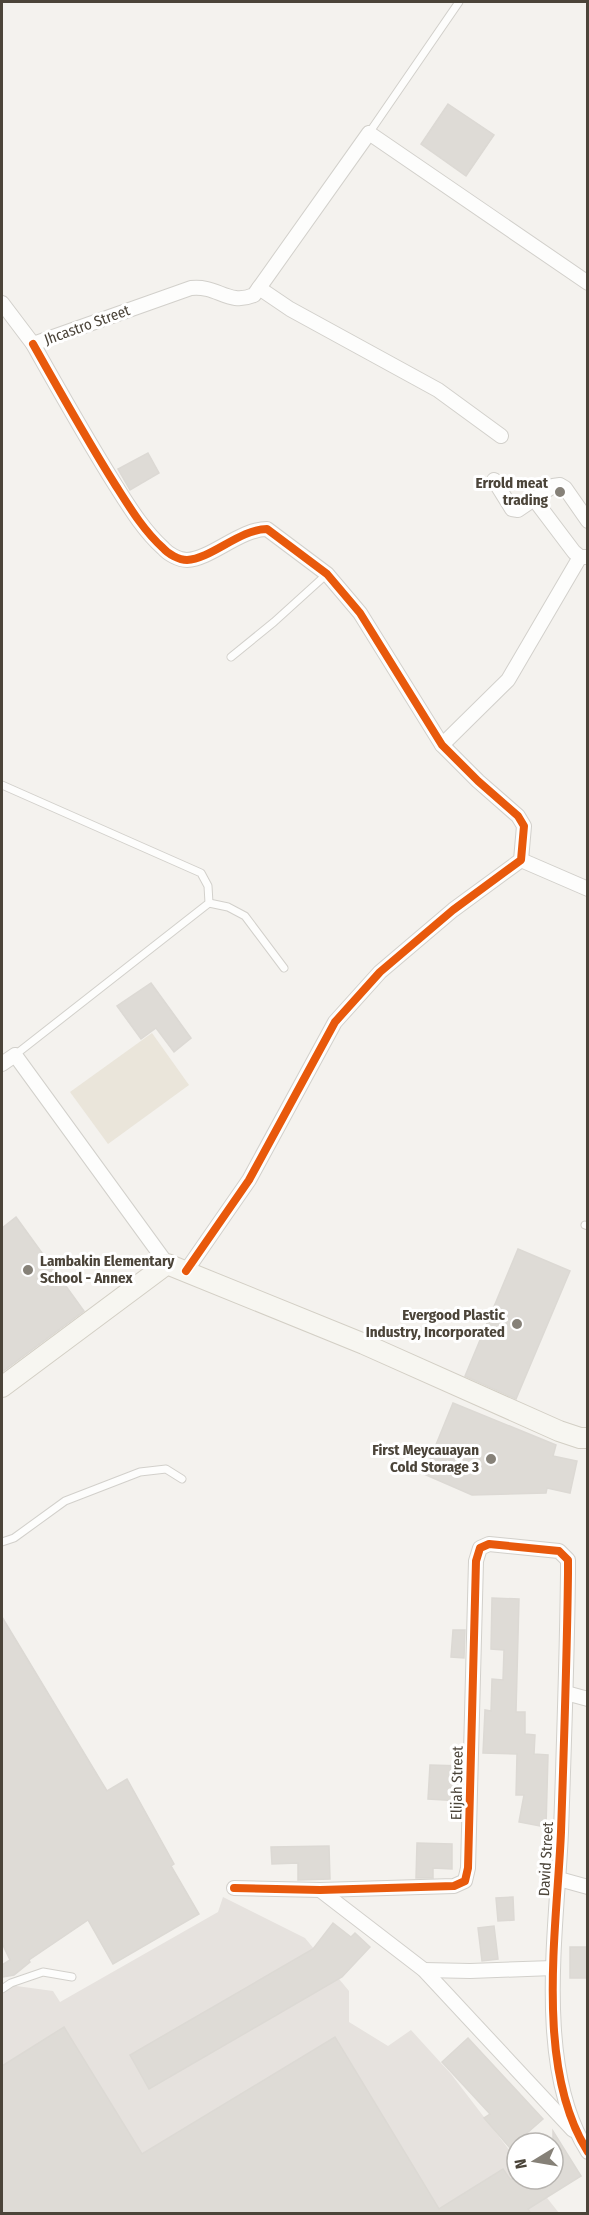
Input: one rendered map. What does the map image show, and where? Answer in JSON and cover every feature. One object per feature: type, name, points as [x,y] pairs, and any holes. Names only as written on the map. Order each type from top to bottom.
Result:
[{"type":"street","points":[[501,436],[438,390],[290,309],[259,288],[369,133],[588,283]]},
{"type":"street","name":"Jhcastro Street","points":[[2,303],[33,344],[191,288],[208,288],[240,300],[254,295],[259,288]]},
{"type":"street","points":[[33,344],[118,489],[136,517],[163,549],[176,558],[186,560],[196,558],[249,533],[267,529],[327,574],[360,614],[442,745],[518,816],[524,826],[521,860],[453,910],[380,972],[335,1022],[249,1180],[186,1271]]},
{"type":"street","points":[[494,480],[512,509],[518,510],[553,486],[560,485],[588,521]]},
{"type":"street","points":[[442,745],[508,680],[584,557],[573,552],[534,499]]},
{"type":"street","points":[[521,860],[588,889]]},
{"type":"street","points":[[2,1064],[15,1054],[167,1264],[364,1344],[559,1431],[579,1438],[588,1438]]},
{"type":"street","points":[[2,1388],[167,1264]]},
{"type":"street","name":"Elijah Street","points":[[234,1888],[320,1890],[454,1886],[465,1881],[468,1868],[476,1561],[480,1548],[489,1544],[559,1551],[568,1560]]},
{"type":"street","name":"David Street","points":[[568,1560],[566,1693],[553,1968],[556,2060],[576,2134],[588,2152]]},
{"type":"street","points":[[566,1693],[588,1699]]},
{"type":"street","points":[[559,1879],[588,1887]]},
{"type":"street","points":[[320,1890],[424,1970],[576,2134]]},
{"type":"street","points":[[424,1970],[553,1968]]},
{"type":"lane","points":[[369,133],[459,2]]},
{"type":"lane","points":[[231,657],[327,574]]},
{"type":"lane","points":[[2,785],[201,873],[208,886],[209,903]]},
{"type":"lane","points":[[15,1054],[209,903],[228,907],[245,916],[284,968]]},
{"type":"lane","points":[[2,1542],[14,1538],[65,1501],[140,1473],[166,1469],[182,1479]]},
{"type":"lane","points":[[2,1989],[11,1983],[43,1972],[72,1977]]},
{"type":"shaded area","points":[[152,1033],[189,1085],[108,1144],[70,1092]]},
{"type":"shaded area","points":[[223,1897],[305,1938],[349,1991],[349,2022],[388,2046],[411,2030],[451,2074],[505,2144],[505,2191],[542,2191],[559,2213],[2,2214],[2,1990],[9,1985],[53,1991],[60,2002],[218,1912]]},
{"type":"building","points":[[448,104],[494,135],[466,176],[421,144]]},
{"type":"building","points":[[148,453],[159,473],[130,490],[118,469]]},
{"type":"building","points":[[151,983],[191,1038],[174,1052],[156,1028],[141,1039],[117,1006]]},
{"type":"building","name":"Lambakin Elementary School - Annex","points":[[16,1217],[84,1311],[2,1372],[2,1228]]},
{"type":"building","name":"Evergood Plastic Industry, Incorporated","points":[[518,1249],[570,1271],[516,1399],[465,1376]]},
{"type":"building","name":"First Meycauayan Cold Storage 3","points":[[453,1403],[556,1445],[553,1456],[577,1461],[570,1493],[547,1488],[546,1493],[472,1495],[424,1474]]},
{"type":"building","points":[[492,1598],[519,1599],[516,1712],[525,1712],[525,1734],[535,1735],[534,1754],[548,1755],[546,1827],[519,1822],[524,1795],[516,1795],[517,1754],[483,1753],[485,1710],[491,1711],[492,1679],[503,1680],[504,1650],[491,1649]]},
{"type":"building","points":[[2,1617],[107,1791],[127,1779],[174,1864],[171,1866],[199,1914],[113,1964],[88,1920],[29,1960],[30,1962],[14,1975],[2,1977],[2,1965],[10,1960],[2,1943]]},
{"type":"building","points":[[453,1630],[465,1630],[464,1658],[451,1657]]},
{"type":"building","points":[[430,1765],[462,1766],[461,1801],[428,1799]]},
{"type":"building","points":[[417,1843],[452,1844],[452,1869],[433,1868],[433,1878],[416,1878]]},
{"type":"building","points":[[329,1846],[330,1879],[298,1880],[298,1863],[272,1864],[271,1847]]},
{"type":"building","points":[[513,1897],[514,1920],[498,1921],[496,1898]]},
{"type":"building","points":[[333,1923],[351,1937],[355,1933],[370,1947],[342,1977],[149,2089],[130,2055],[313,1949]]},
{"type":"building","points":[[494,1926],[498,1959],[482,1961],[478,1928]]},
{"type":"building","points":[[570,1947],[588,1947],[588,1978],[570,1978]]},
{"type":"building","points":[[64,2027],[142,2154],[335,2037],[439,2209],[503,2169],[505,2191],[557,2191],[528,2209],[531,2214],[2,2214],[2,2066]]},
{"type":"building","points":[[468,2038],[543,2119],[529,2131],[505,2131],[505,2142],[484,2118],[490,2114],[442,2062]]},
{"type":"building","points":[[565,2150],[581,2176],[565,2186]]},
{"type":"cycle path","points":[[33,344],[121,494],[143,527],[165,550],[187,560],[206,555],[246,534],[267,529],[327,574],[360,613],[442,745],[518,816],[524,826],[521,860],[453,910],[380,972],[335,1022],[249,1180],[186,1271]]},
{"type":"cycle path","points":[[234,1888],[320,1890],[454,1886],[465,1881],[468,1868],[476,1561],[480,1548],[489,1544],[559,1551],[568,1560],[568,1573],[561,1832],[554,1953],[555,2039],[560,2080],[571,2118],[588,2152]]},
{"type":"place","name":"Errold meat trading","points":[[560,492]]},
{"type":"place","name":"Lambakin Elementary School - Annex","points":[[28,1270]]},
{"type":"place","name":"Evergood Plastic Industry, Incorporated","points":[[517,1324]]},
{"type":"place","name":"First Meycauayan Cold Storage 3","points":[[491,1459]]}]
